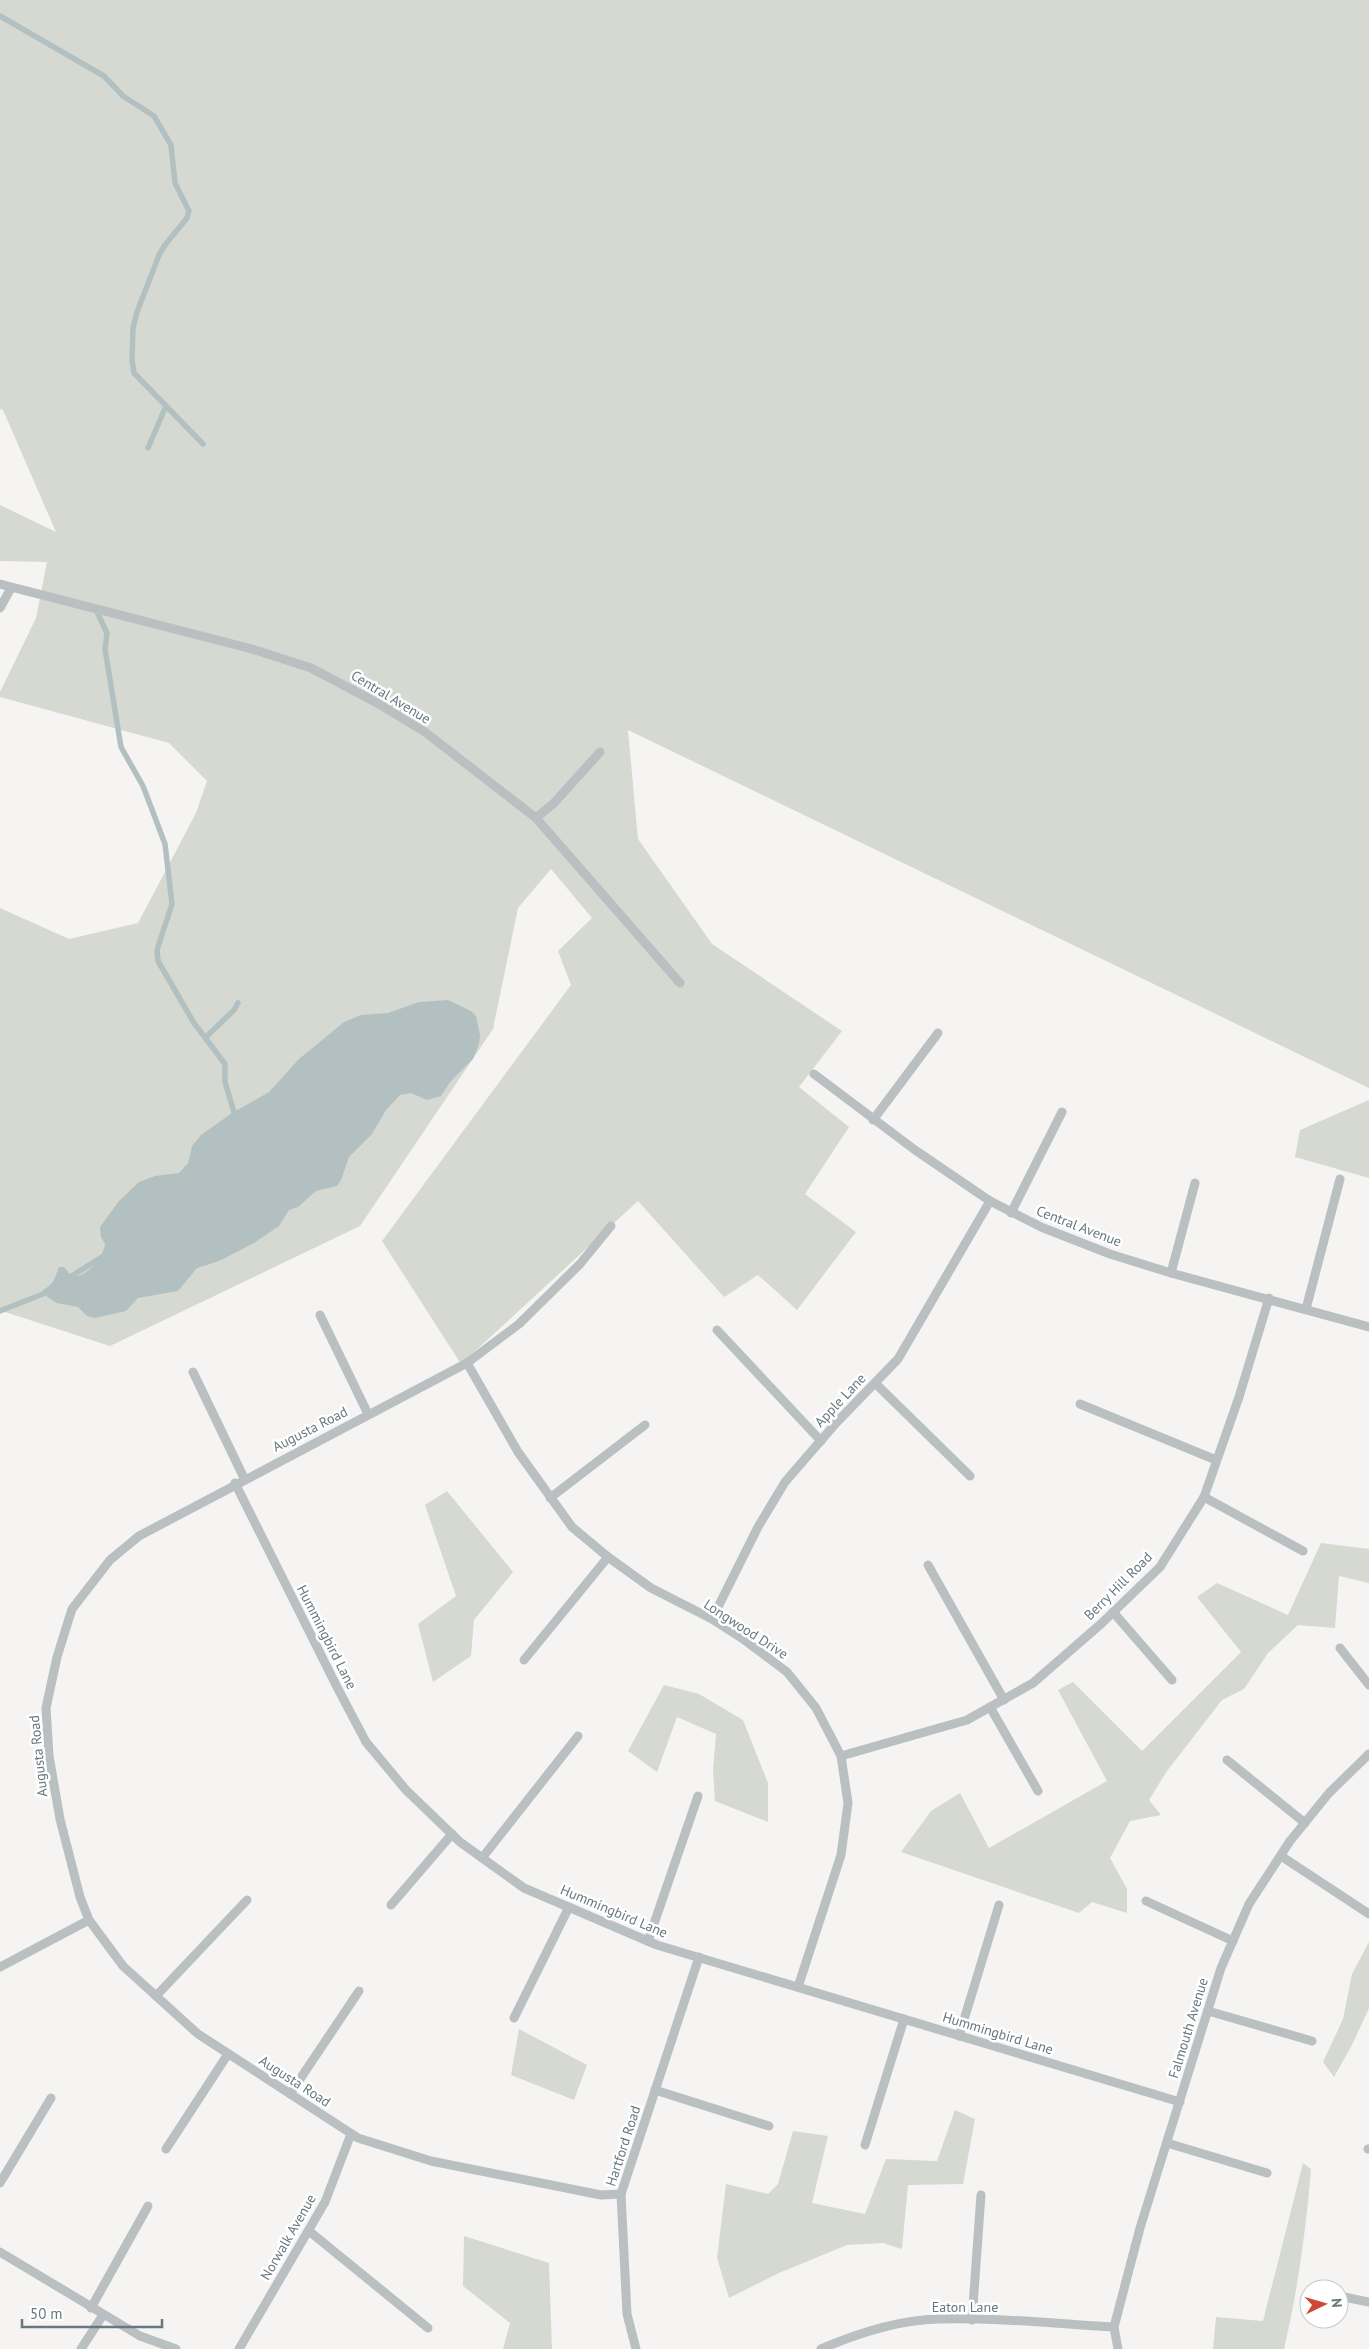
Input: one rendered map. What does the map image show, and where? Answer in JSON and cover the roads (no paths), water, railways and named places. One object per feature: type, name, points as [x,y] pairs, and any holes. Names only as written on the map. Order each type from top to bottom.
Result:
[{"type":"street","name":"Central Avenue","points":[[0,584],[252,649],[311,668],[379,704],[425,732],[536,818],[680,983]]},
{"type":"street","points":[[0,608],[10,588]]},
{"type":"street","points":[[536,818],[554,803],[600,752]]},
{"type":"street","points":[[873,1120],[938,1032]]},
{"type":"street","name":"Central Avenue","points":[[814,1074],[873,1120],[990,1201],[1011,1213],[1110,1254],[1171,1273],[1270,1298],[1369,1327]]},
{"type":"street","points":[[1011,1213],[1062,1112]]},
{"type":"street","points":[[1306,1309],[1340,1179]]},
{"type":"street","points":[[1171,1273],[1195,1183]]},
{"type":"street","name":"Apple Lane","points":[[712,1619],[758,1527],[785,1482],[898,1359],[990,1201]]},
{"type":"street","name":"Augusta Road","points":[[611,1226],[580,1264],[519,1324],[467,1363],[244,1478],[138,1536],[110,1560],[72,1609],[57,1657],[46,1708],[49,1756],[60,1819],[80,1897],[89,1920],[123,1966],[198,2034],[358,2138],[431,2161],[601,2195],[621,2194]]},
{"type":"street","name":"Berry Hill Road","points":[[841,1756],[967,1720],[1004,1700],[1032,1683],[1113,1612],[1160,1567],[1204,1497],[1239,1397],[1270,1298]]},
{"type":"street","points":[[320,1315],[368,1414]]},
{"type":"street","points":[[717,1330],[821,1441]]},
{"type":"street","name":"Longwood Drive","points":[[467,1363],[518,1452],[572,1527],[608,1557],[651,1588],[712,1619],[787,1672],[816,1708],[841,1756],[848,1803],[841,1855],[798,1987]]},
{"type":"street","points":[[193,1372],[244,1478]]},
{"type":"street","points":[[875,1383],[970,1476]]},
{"type":"street","points":[[1080,1404],[1216,1460]]},
{"type":"street","points":[[550,1498],[645,1425]]},
{"type":"street","name":"Hummingbird Lane","points":[[235,1483],[366,1742],[406,1790],[452,1834],[524,1888],[648,1941],[699,1958],[1180,2102]]},
{"type":"street","points":[[1204,1497],[1303,1551]]},
{"type":"street","points":[[524,1660],[608,1557]]},
{"type":"street","points":[[928,1565],[1004,1700]]},
{"type":"street","points":[[1113,1612],[1172,1680]]},
{"type":"street","points":[[1340,1648],[1369,1685]]},
{"type":"street","points":[[990,1707],[1038,1791]]},
{"type":"street","points":[[482,1858],[578,1736]]},
{"type":"street","name":"Falmouth Avenue","points":[[1118,2349],[1114,2327],[1140,2228],[1221,1968],[1249,1904],[1281,1856],[1329,1793],[1369,1754]]},
{"type":"street","points":[[1227,1760],[1305,1823]]},
{"type":"street","points":[[648,1941],[698,1796]]},
{"type":"street","points":[[391,1905],[452,1834]]},
{"type":"street","points":[[1281,1856],[1369,1914]]},
{"type":"street","points":[[156,1996],[247,1900]]},
{"type":"street","points":[[1146,1901],[1233,1941]]},
{"type":"street","points":[[959,2036],[999,1905]]},
{"type":"street","points":[[514,2018],[569,1907]]},
{"type":"street","points":[[0,1967],[89,1920]]},
{"type":"street","name":"Hartford Road","points":[[636,2349],[627,2314],[621,2194],[699,1958]]},
{"type":"street","points":[[290,2094],[359,1991]]},
{"type":"street","points":[[1208,2011],[1312,2041]]},
{"type":"street","points":[[865,2145],[904,2019]]},
{"type":"street","points":[[166,2149],[228,2054]]},
{"type":"street","points":[[655,2090],[769,2126]]},
{"type":"street","points":[[0,2183],[51,2098]]},
{"type":"street","name":"Norwalk Avenue","points":[[239,2349],[325,2202],[351,2134]]},
{"type":"street","points":[[1167,2143],[1267,2173]]},
{"type":"street","points":[[972,2320],[981,2195]]},
{"type":"street","points":[[92,2308],[148,2206]]},
{"type":"street","points":[[309,2230],[428,2328]]},
{"type":"street","points":[[0,2252],[140,2336],[176,2349]]},
{"type":"street","points":[[1349,2298],[1369,2302]]},
{"type":"street","points":[[81,2349],[103,2315]]},
{"type":"street","name":"Eaton Lane","points":[[821,2349],[884,2326],[937,2319],[1114,2327]]},
{"type":"waterway","points":[[0,16],[104,76],[123,96],[154,116],[171,145],[175,183],[189,211],[187,218],[159,255],[137,312],[133,328],[132,360],[134,373],[203,444]]},
{"type":"waterway","points":[[148,448],[166,406]]},
{"type":"waterway","points":[[98,614],[107,633],[105,649],[121,747],[143,786],[165,844],[172,904],[157,950],[158,961],[194,1023],[225,1064],[225,1082],[236,1119]]},
{"type":"waterway","points":[[206,1037],[234,1010],[238,1003]]},
{"type":"waterway","points":[[67,1279],[108,1253]]},
{"type":"waterway","points":[[0,1311],[43,1294],[52,1287]]}]
